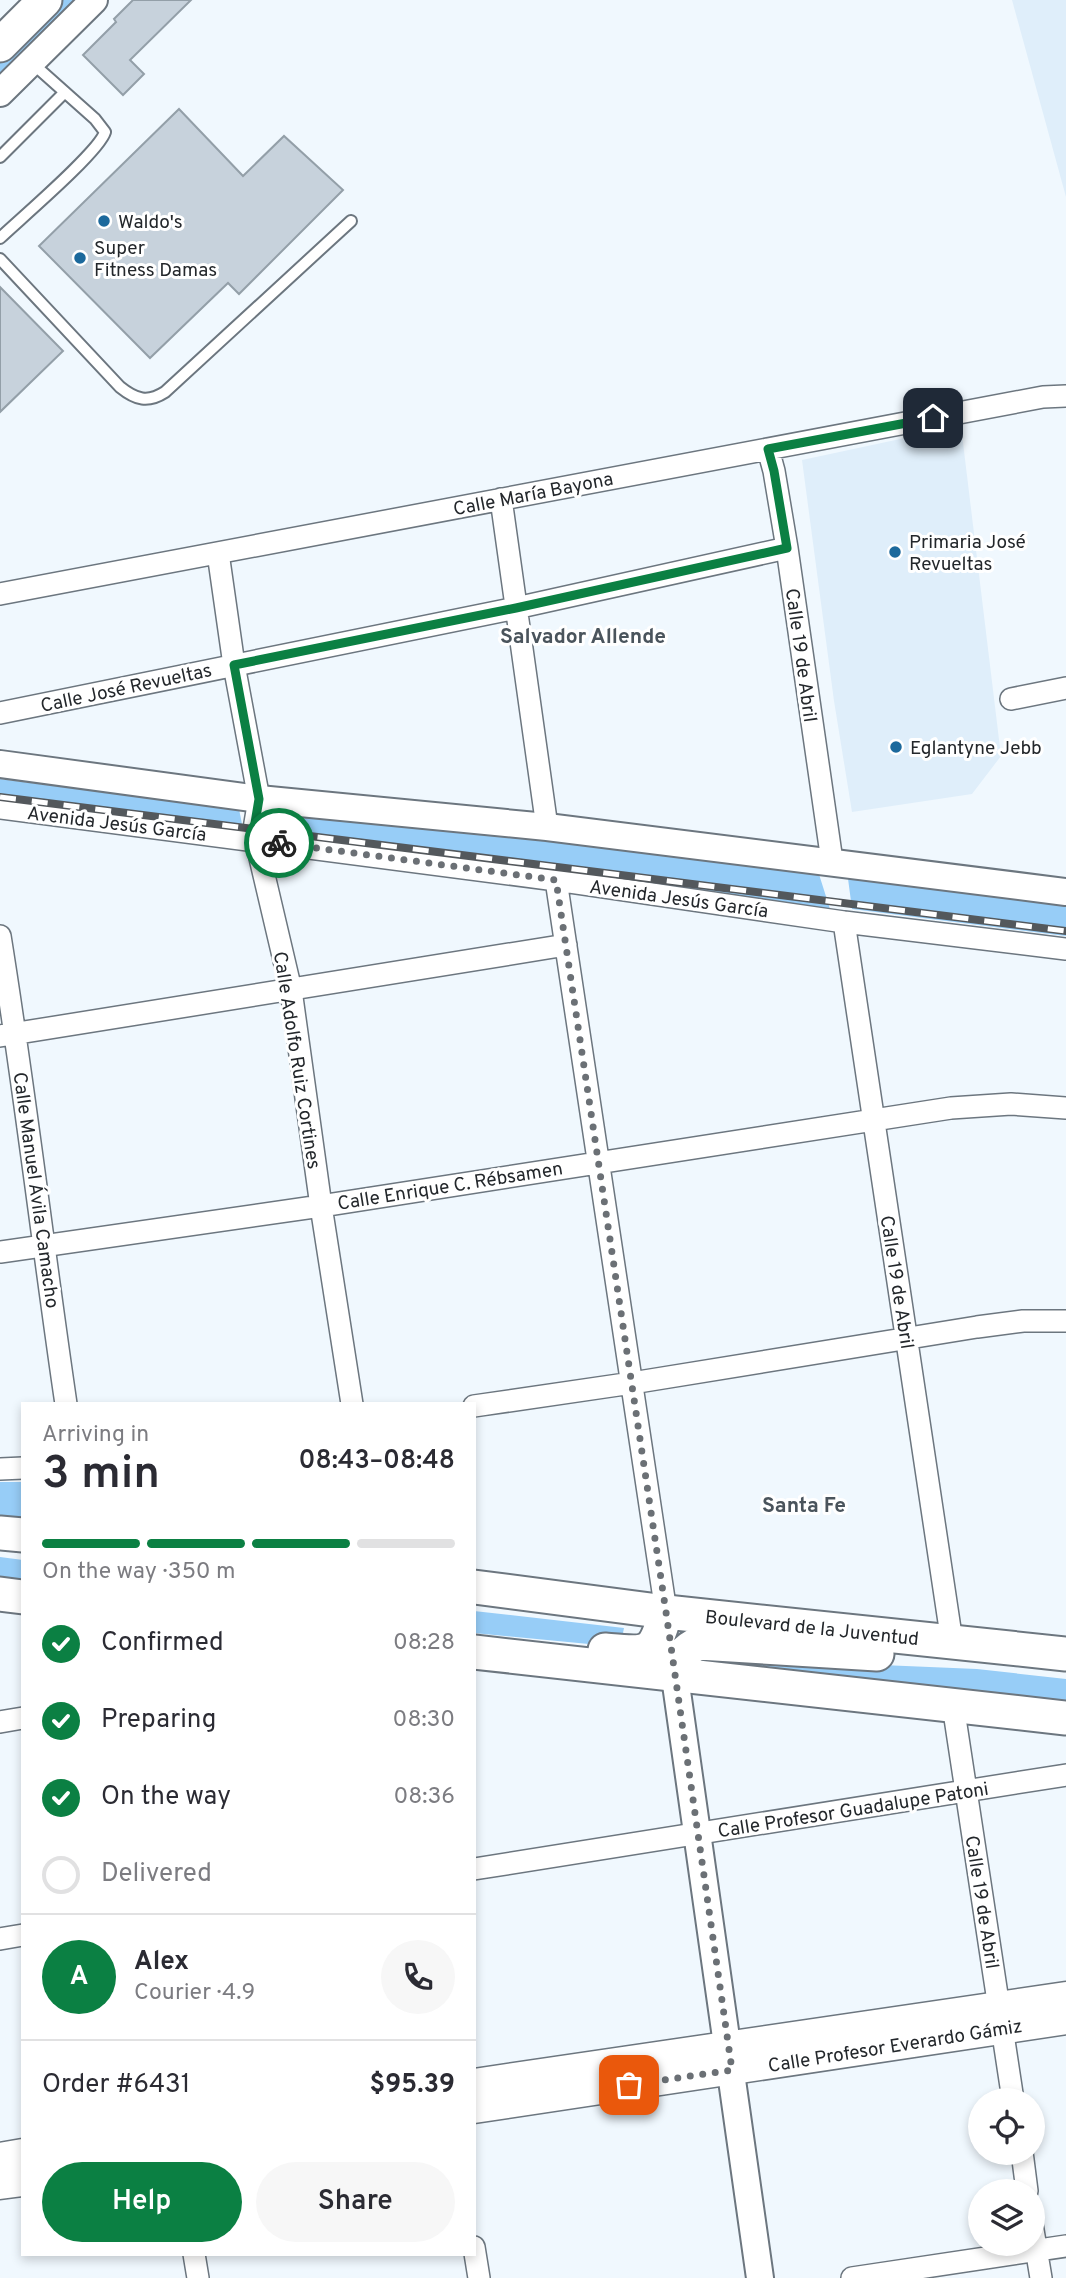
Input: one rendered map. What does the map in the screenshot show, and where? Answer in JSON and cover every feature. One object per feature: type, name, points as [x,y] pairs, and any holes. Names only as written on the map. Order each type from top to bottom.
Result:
[{"type":"main road","points":[[0,45],[45,0]]},
{"type":"main road","points":[[0,1532],[21,1535]]},
{"type":"main road","name":"Boulevard de la Juventud","points":[[476,1587],[666,1612],[1066,1654]]},
{"type":"main road","points":[[0,1594],[21,1597]]},
{"type":"main road","points":[[476,1643],[488,1640],[631,1652],[648,1650],[658,1640],[666,1612]]},
{"type":"main road","points":[[675,1676],[687,1648],[699,1643],[846,1654],[910,1654],[943,1641]]},
{"type":"main road","points":[[476,1651],[675,1676],[1066,1718]]},
{"type":"main road","name":"Calle Profesor Everardo Gámiz","points":[[476,2108],[730,2058],[1001,2017],[1066,1997]]},
{"type":"main road","name":"Calle Profesor Everardo Gámiz","points":[[1001,2017],[1066,2019]]},
{"type":"main road","name":"Calle Profesor Everardo Gámiz","points":[[476,2084],[730,2058]]},
{"type":"main road","points":[[0,2158],[21,2154]]},
{"type":"main road","points":[[0,2184],[21,2180]]},
{"type":"street","points":[[0,93],[93,0]]},
{"type":"street","name":"Calle María Bayona","points":[[0,594],[1042,397],[1066,396]]},
{"type":"street","name":"Calle 19 de Abril","points":[[768,449],[787,548],[832,861]]},
{"type":"street","points":[[501,499],[547,827]]},
{"type":"street","name":"Calle José Revueltas","points":[[0,713],[516,608],[787,548]]},
{"type":"street","name":"Calle Adolfo Ruiz Cortines","points":[[218,553],[234,665],[259,799],[254,829],[291,990],[352,1402]]},
{"type":"street","points":[[1011,699],[1066,688]]},
{"type":"street","points":[[0,764],[259,799],[547,827],[1066,892]]},
{"type":"street","name":"Avenida Jesús García","points":[[0,808],[556,880],[844,922],[1066,949]]},
{"type":"street","points":[[556,880],[666,1612],[760,2278]]},
{"type":"street","name":"Calle 19 de Abril","points":[[844,922],[906,1339],[943,1641]]},
{"type":"street","name":"Calle Manuel Ávila Camacho","points":[[0,936],[8,1035],[66,1402]]},
{"type":"street","points":[[8,1035],[566,945]]},
{"type":"street","name":"Calle Enrique C. Rébsamen","points":[[0,1252],[321,1206],[951,1108],[1011,1104],[1066,1108]]},
{"type":"street","points":[[476,1406],[1023,1321],[1066,1321]]},
{"type":"street","points":[[0,1469],[21,1468]]},
{"type":"street","name":"Calle 19 de Abril","points":[[953,1705],[1011,2088]]},
{"type":"street","points":[[0,1722],[21,1718]]},
{"type":"street","name":"Calle Profesor Guadalupe Patoni","points":[[476,1869],[1066,1775]]},
{"type":"street","points":[[0,1939],[21,1935]]},
{"type":"street","points":[[1045,2250],[1066,2246]]},
{"type":"street","points":[[194,2256],[198,2278]]},
{"type":"street","points":[[475,2256],[479,2278]]},
{"type":"street","points":[[852,2278],[1003,2256]]},
{"type":"street","points":[[1038,2256],[1041,2278]]},
{"type":"lane","points":[[0,238],[103,138],[105,132],[103,127],[31,62]]},
{"type":"lane","points":[[0,157],[64,93]]},
{"type":"lane","points":[[0,259],[120,387],[130,396],[149,399],[157,397],[170,387],[351,221]]},
{"type":"shaded area","points":[[58,0],[74,0],[0,73],[0,58]]},
{"type":"shaded area","points":[[1012,0],[1066,0],[1066,197]]},
{"type":"shaded area","name":"Primaria José Revueltas","points":[[961,426],[1001,756],[972,794],[852,812],[834,701],[802,460]]},
{"type":"shaded area","points":[[0,779],[239,809],[243,829],[0,798]]},
{"type":"shaded area","points":[[289,812],[817,868],[830,909],[284,832]]},
{"type":"shaded area","points":[[847,871],[1066,899],[1066,936],[852,909]]},
{"type":"shaded area","points":[[0,1482],[21,1482],[21,1522],[0,1520]]},
{"type":"shaded area","points":[[0,1557],[21,1560],[21,1585],[0,1582]]},
{"type":"shaded area","points":[[476,1611],[624,1628],[620,1647],[476,1633]]},
{"type":"shaded area","points":[[709,1649],[858,1664],[977,1669],[1066,1679],[1066,1709],[708,1669]]},
{"type":"building","points":[[133,0],[191,0],[130,60],[144,74],[123,95],[83,55],[116,22],[114,19]]},
{"type":"building","points":[[179,109],[243,176],[284,136],[343,190],[239,294],[228,283],[150,358],[39,246]]},
{"type":"building","points":[[0,287],[63,351],[0,412]]},
{"type":"railway","points":[[0,797],[1066,931]]},
{"type":"way so far","points":[[279,843],[556,880],[732,2070],[629,2085]]},
{"type":"place","name":"Waldo's","points":[[104,221]]},
{"type":"place","name":"Super Fitness Damas","points":[[80,258]]},
{"type":"place","name":"Primaria José Revueltas","points":[[895,552]]},
{"type":"place","name":"Eglantyne Jebb","points":[[896,747]]},
{"type":"district","name":"Salvador Allende","points":[[583,636]]},
{"type":"district","name":"Santa Fe","points":[[804,1505]]},
{"type":"route","points":[[279,843],[256,841],[254,829],[259,799],[234,665],[516,608],[787,548],[768,449],[933,418]]}]
